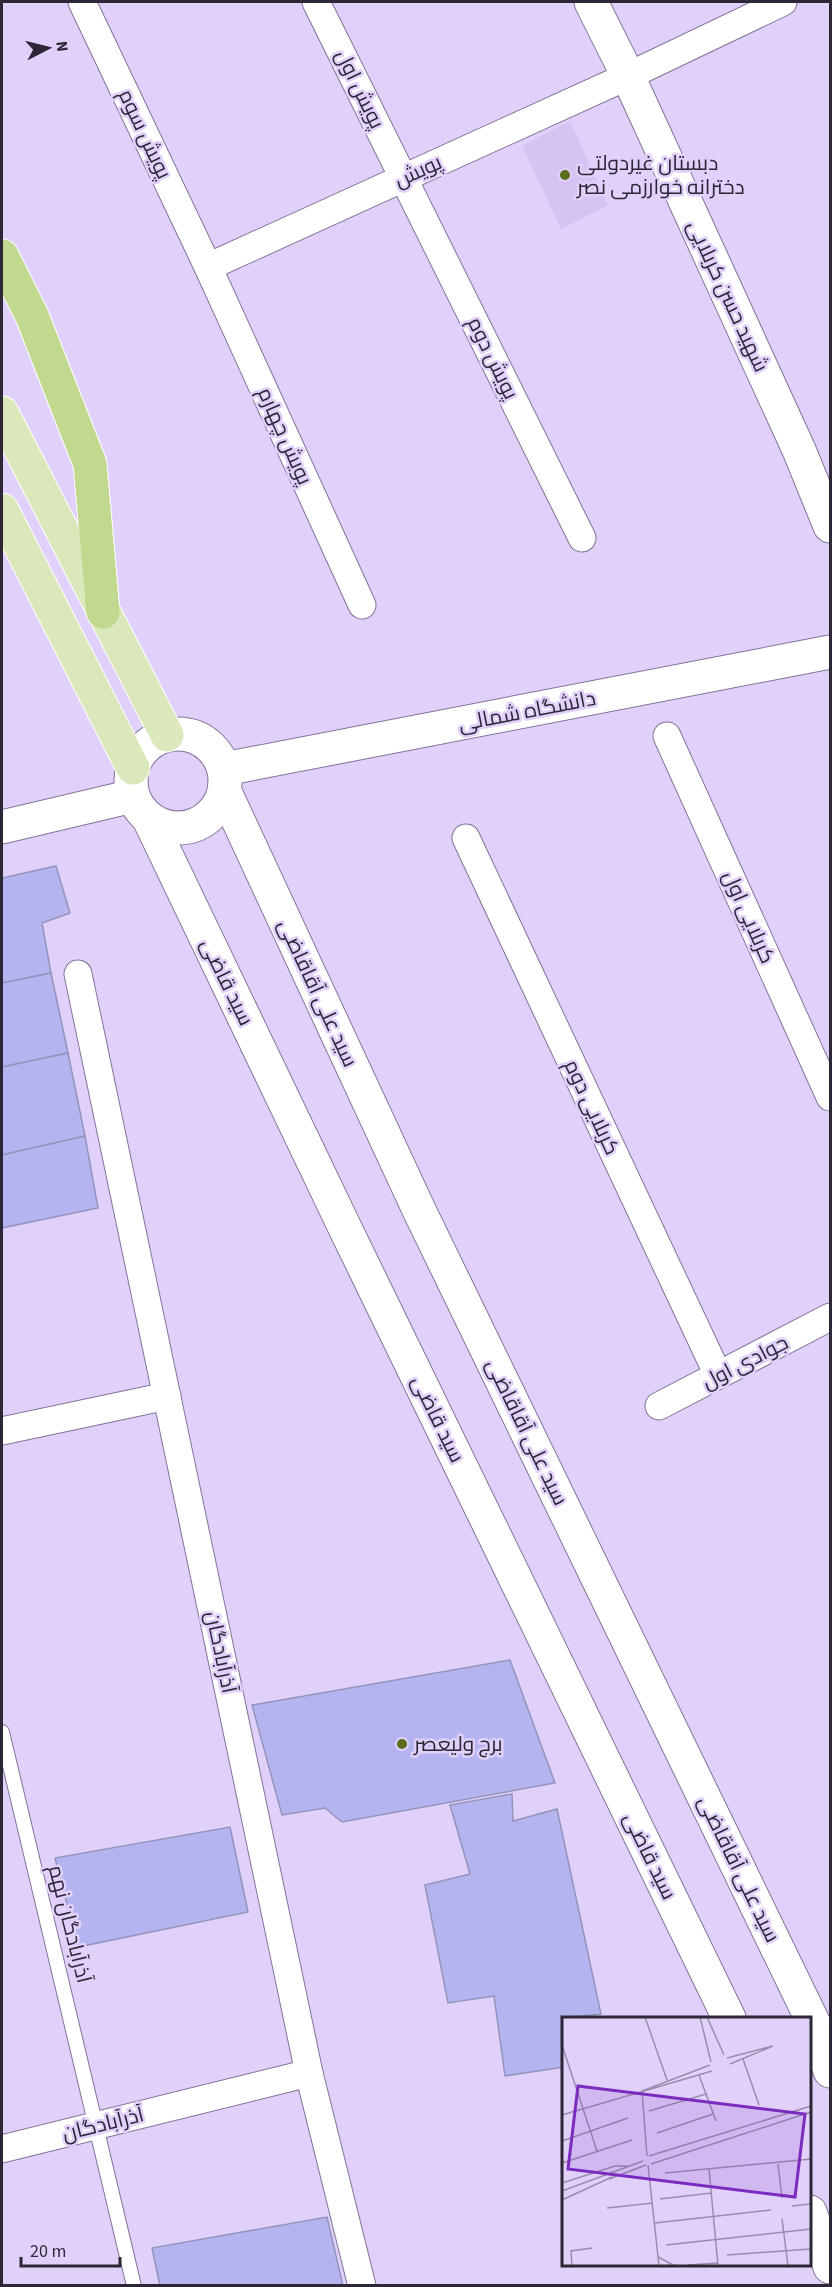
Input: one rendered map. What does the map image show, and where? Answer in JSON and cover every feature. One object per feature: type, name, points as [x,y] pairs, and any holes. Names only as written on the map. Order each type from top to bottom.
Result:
[{"type":"highway","points":[[2,256],[32,316],[90,464],[104,612]]},
{"type":"main road","points":[[2,413],[167,735]]},
{"type":"main road","points":[[2,510],[138,794]]},
{"type":"street","name":"پویش سوم","points":[[82,2],[208,267]]},
{"type":"street","name":"پویش اول","points":[[316,2],[403,177]]},
{"type":"street","name":"شهید حسن کربلایی","points":[[591,2],[628,76],[799,450],[831,526]]},
{"type":"street","name":"پویش","points":[[208,267],[628,76],[783,2]]},
{"type":"street","name":"پویش دوم","points":[[403,177],[582,538]]},
{"type":"street","name":"پویش چهارم","points":[[208,267],[362,605]]},
{"type":"street","name":"دانشگاه شمالی","points":[[225,780],[831,652]]},
{"type":"street","points":[[186,734],[204,741],[217,753],[225,780],[217,809],[203,822],[185,829],[166,828],[138,794],[146,747],[167,735],[186,734]]},
{"type":"street","name":"کربلایی اول","points":[[668,736],[831,1097]]},
{"type":"street","name":"سید علی آقاقاضی","points":[[225,780],[419,1210],[811,2017]]},
{"type":"street","points":[[2,827],[138,794]]},
{"type":"street","name":"سید قاضی","points":[[138,794],[345,1228],[728,2017]]},
{"type":"street","name":"کربلایی دوم","points":[[466,838],[718,1376]]},
{"type":"street","name":"آذرآبادگان","points":[[78,974],[309,2073],[362,2286]]},
{"type":"street","name":"جوادی اول","points":[[659,1407],[831,1317]]},
{"type":"street","points":[[2,1431],[167,1396]]},
{"type":"street","name":"سید علی آقاقاضی","points":[[811,2018],[831,2071]]},
{"type":"street","name":"آذرآبادگان","points":[[2,2149],[309,2073]]},
{"type":"street","points":[[811,2215],[831,2267]]},
{"type":"lane","name":"آذرآبادگان نهم","points":[[2,1732],[134,2286]]},
{"type":"shaded area","name":"دبستان غیردولتی دخترانه خوارزمی نصر","points":[[570,121],[608,205],[561,229],[522,146]]},
{"type":"building","points":[[56,866],[70,913],[42,923],[51,973],[2,983],[2,878]]},
{"type":"building","points":[[51,973],[68,1053],[2,1067],[2,983]]},
{"type":"building","points":[[68,1053],[85,1136],[2,1155],[2,1067]]},
{"type":"building","points":[[85,1136],[98,1208],[2,1228],[2,1155]]},
{"type":"building","name":"برج ولیعصر","points":[[510,1660],[555,1783],[342,1822],[325,1808],[282,1815],[252,1705]]},
{"type":"building","points":[[512,1794],[513,1821],[557,1809],[601,2014],[562,2017],[562,2067],[505,2076],[494,1996],[448,2003],[425,1885],[470,1874],[450,1805]]},
{"type":"building","points":[[230,1827],[248,1912],[78,1947],[55,1858]]},
{"type":"building","points":[[327,2217],[343,2286],[160,2286],[152,2248]]},
{"type":"place","name":"دبستان غیردولتی دخترانه خوارزمی نصر","points":[[565,175]]},
{"type":"place","name":"برج ولیعصر","points":[[402,1744]]}]
